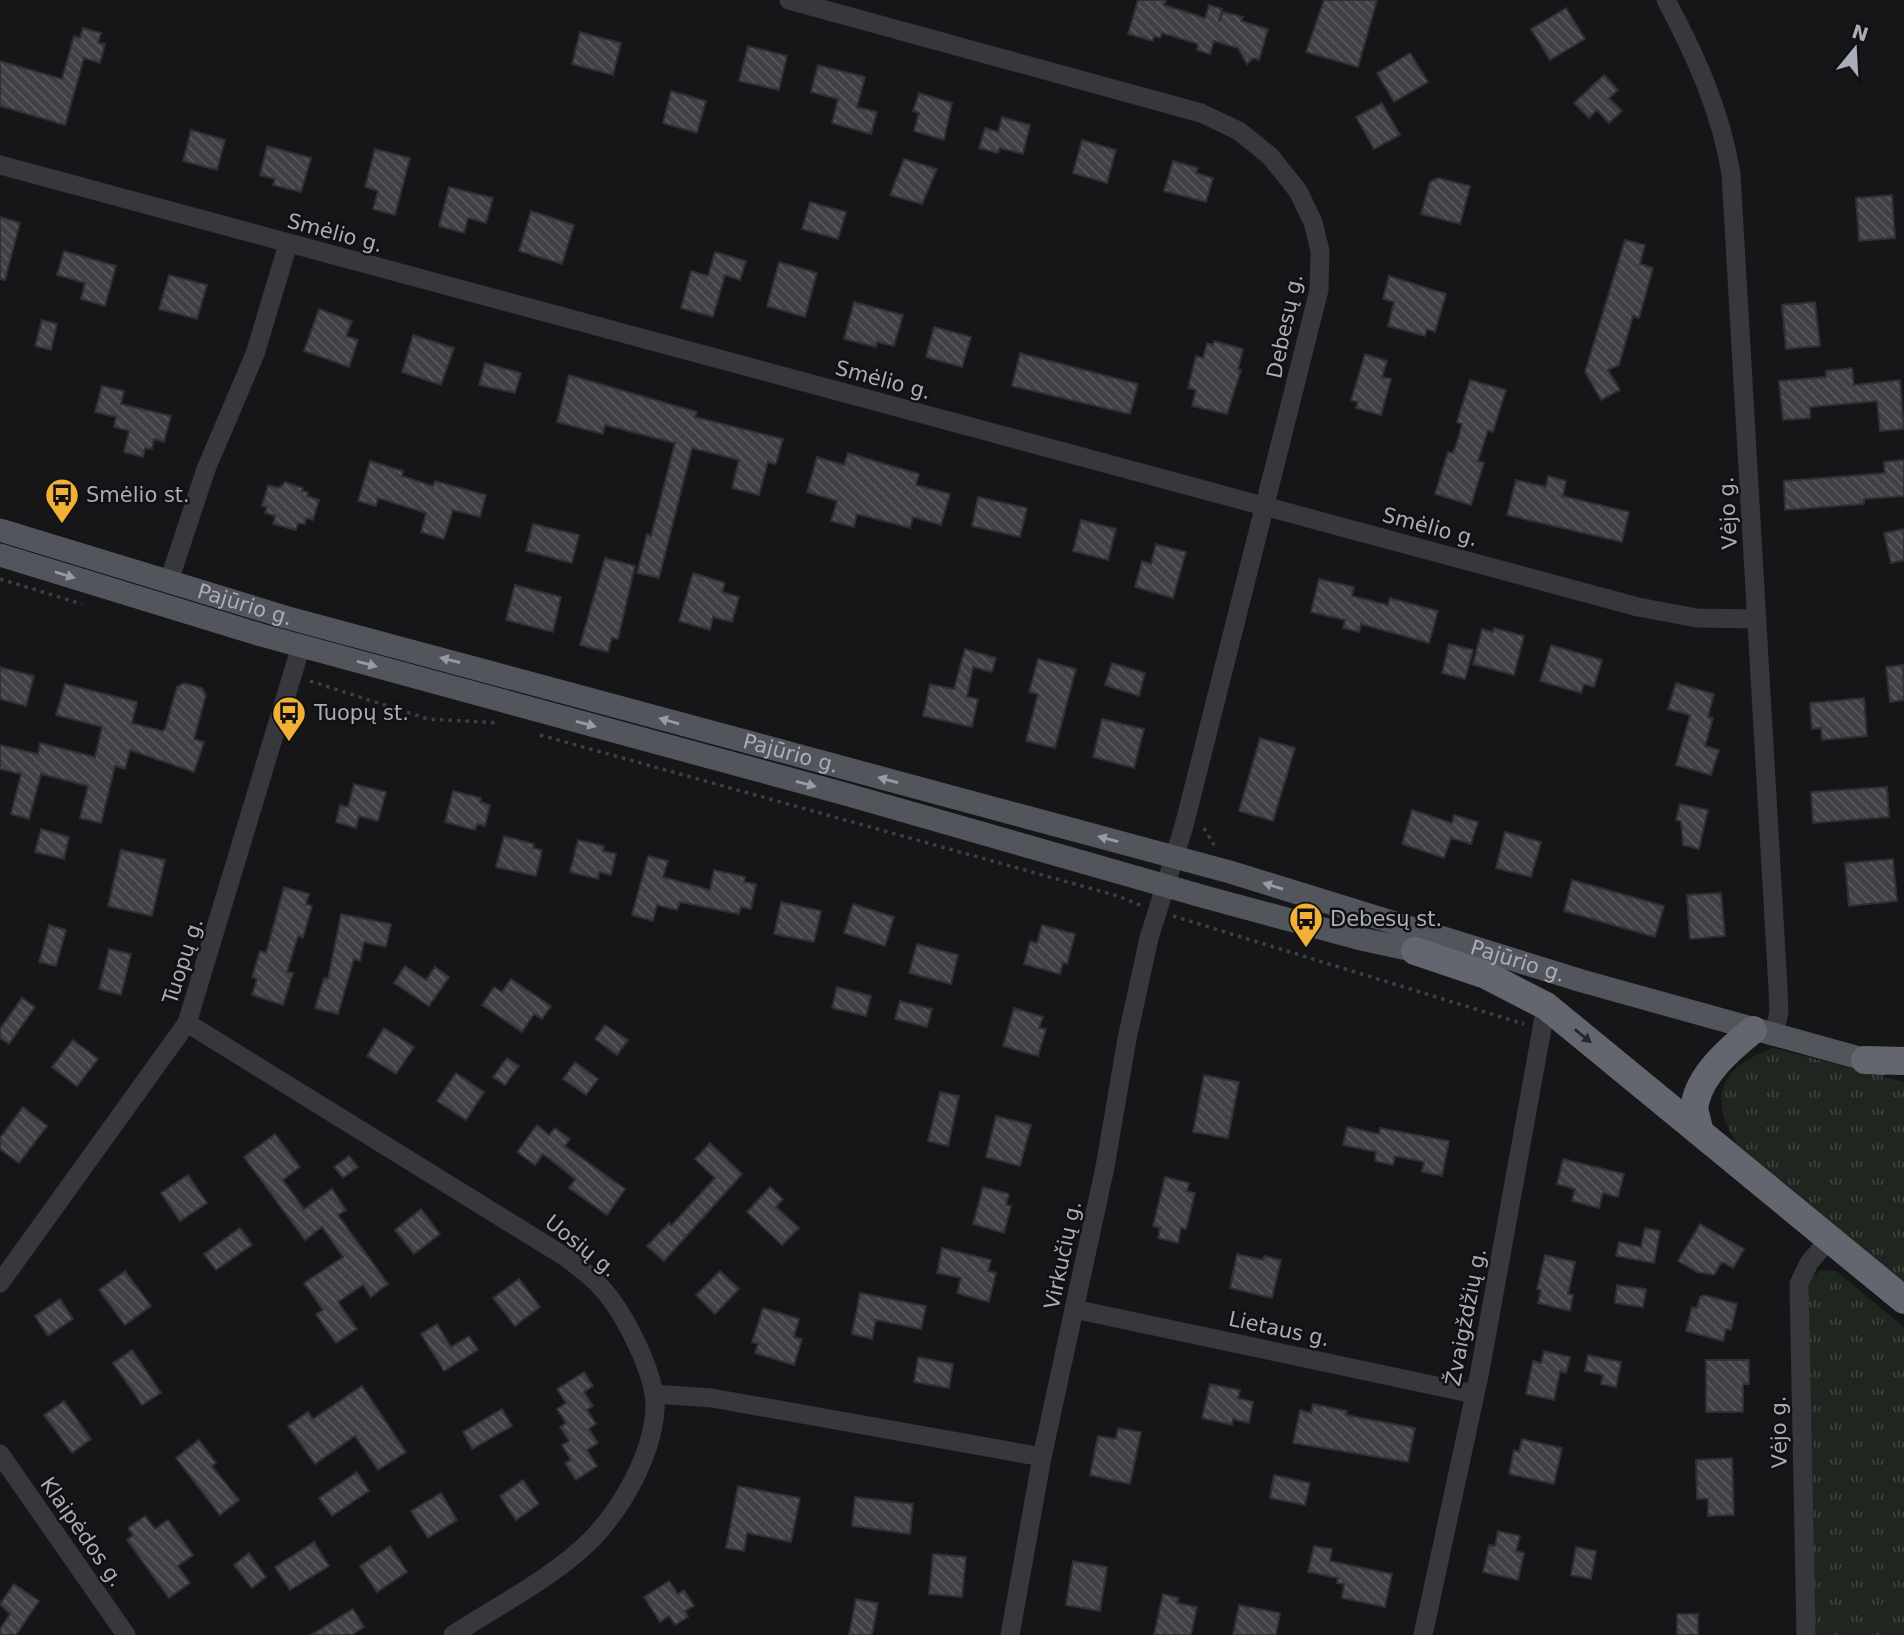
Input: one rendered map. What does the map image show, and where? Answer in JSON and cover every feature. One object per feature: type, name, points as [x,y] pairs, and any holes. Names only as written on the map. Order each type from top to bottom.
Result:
[{"type":"highway","points":[[1415,951],[1486,975],[1699,1130],[1904,1300]]},
{"type":"highway","points":[[1699,1130],[1694,1104],[1704,1083],[1721,1059],[1763,1033]]},
{"type":"highway","points":[[1865,1059],[1904,1061]]},
{"type":"main road","name":"Pajūrio g.","points":[[0,530],[285,617],[1174,857],[1582,981],[1904,1070]]},
{"type":"main road","name":"Pajūrio g.","points":[[0,555],[301,646],[845,794],[1165,886],[1415,951],[1582,981]]},
{"type":"street","name":"Debesų g.","points":[[789,0],[849,8],[1201,113],[1239,131],[1270,156],[1298,191],[1313,222],[1320,251],[1319,290],[1266,506],[1165,886]]},
{"type":"street","name":"Vėjo g.","points":[[1666,0],[1695,55],[1724,135],[1731,174],[1779,1013],[1763,1033]]},
{"type":"street","name":"Smėlio g.","points":[[0,165],[1637,607],[1697,618],[1757,619]]},
{"type":"street","points":[[169,581],[206,470],[255,354],[288,244]]},
{"type":"street","name":"Tuopų g.","points":[[0,1283],[187,1023],[301,646]]},
{"type":"street","name":"Virkučių g.","points":[[1010,1635],[1042,1457],[1105,1167],[1127,1039],[1149,938],[1165,886]]},
{"type":"street","name":"Žvaigždžių g.","points":[[1423,1635],[1474,1394],[1543,1018]]},
{"type":"street","name":"Uosių g.","points":[[187,1023],[567,1258],[600,1286],[646,1367],[654,1394],[655,1410],[645,1452],[626,1493],[610,1517],[571,1556],[453,1635]]},
{"type":"street","name":"Vėjo g.","points":[[1806,1635],[1800,1284],[1809,1262],[1830,1238]]},
{"type":"street","name":"Lietaus g.","points":[[1074,1309],[1474,1394]]},
{"type":"street","points":[[654,1394],[712,1398],[1042,1457]]},
{"type":"street","name":"Klaipėdos g.","points":[[0,1454],[126,1635]]},
{"type":"path","points":[[0,579],[88,605]]},
{"type":"path","points":[[293,675],[428,719],[506,725]]},
{"type":"path","points":[[528,731],[1118,896],[1142,906]]},
{"type":"path","points":[[1206,819],[1203,831],[1218,849]]},
{"type":"path","points":[[1173,916],[1543,1018]]},
{"type":"green space","points":[[1773,1048],[1904,1082],[1904,1284],[1737,1144],[1722,1111],[1724,1085],[1742,1064]]},
{"type":"green space","points":[[1821,1270],[1836,1271],[1904,1327],[1904,1635],[1813,1635],[1807,1298],[1810,1280]]},
{"type":"building","points":[[1138,0],[1166,0],[1164,5],[1205,18],[1209,5],[1222,9],[1219,22],[1223,12],[1243,17],[1241,21],[1268,29],[1259,60],[1253,58],[1247,64],[1238,48],[1214,41],[1210,54],[1197,50],[1198,44],[1162,33],[1160,38],[1154,36],[1153,41],[1128,34]]},
{"type":"building","points":[[1324,0],[1377,0],[1358,67],[1306,52]]},
{"type":"building","points":[[1566,8],[1585,39],[1550,60],[1531,29]]},
{"type":"building","points":[[83,28],[101,33],[98,43],[105,44],[100,63],[84,58],[65,125],[0,106],[0,61],[62,79],[74,36],[80,38]]},
{"type":"building","points":[[580,32],[621,43],[613,75],[572,64]]},
{"type":"building","points":[[748,46],[787,56],[779,90],[739,81]]},
{"type":"building","points":[[1410,53],[1428,82],[1394,102],[1377,73]]},
{"type":"building","points":[[818,65],[865,77],[857,107],[877,112],[871,134],[832,123],[838,99],[811,92]]},
{"type":"building","points":[[1604,75],[1618,90],[1609,98],[1622,111],[1609,123],[1597,110],[1589,118],[1574,103]]},
{"type":"building","points":[[671,91],[706,101],[697,133],[663,123]]},
{"type":"building","points":[[919,93],[952,103],[944,140],[914,131],[919,113],[913,111]]},
{"type":"building","points":[[1382,103],[1400,135],[1374,149],[1356,117]]},
{"type":"building","points":[[1002,117],[1030,125],[1023,154],[1000,148],[998,153],[979,148],[985,128],[998,132]]},
{"type":"building","points":[[191,130],[225,140],[217,170],[183,161]]},
{"type":"building","points":[[1082,140],[1116,150],[1107,183],[1073,173]]},
{"type":"building","points":[[267,146],[311,158],[301,192],[273,185],[275,179],[260,175]]},
{"type":"building","points":[[375,149],[410,158],[395,215],[373,209],[378,191],[365,187]]},
{"type":"building","points":[[904,159],[937,169],[922,204],[890,195]]},
{"type":"building","points":[[1173,161],[1198,168],[1196,173],[1213,178],[1206,202],[1164,191]]},
{"type":"building","points":[[1438,178],[1470,186],[1460,224],[1421,214],[1430,182]]},
{"type":"building","points":[[449,187],[493,198],[486,223],[468,218],[464,233],[439,226]]},
{"type":"building","points":[[1892,195],[1895,238],[1859,241],[1856,198]]},
{"type":"building","points":[[810,202],[846,212],[838,239],[802,229]]},
{"type":"building","points":[[531,211],[574,225],[562,264],[519,251]]},
{"type":"building","points":[[0,217],[20,223],[5,280],[0,279]]},
{"type":"building","points":[[1625,240],[1645,245],[1640,264],[1653,268],[1639,318],[1633,316],[1619,365],[1608,370],[1620,390],[1601,400],[1585,372]]},
{"type":"building","points":[[64,251],[116,266],[105,306],[81,299],[85,283],[57,275]]},
{"type":"building","points":[[715,252],[746,261],[740,280],[725,275],[713,317],[681,308],[691,271],[708,276]]},
{"type":"building","points":[[779,262],[817,273],[805,317],[767,306]]},
{"type":"building","points":[[169,275],[207,285],[197,319],[159,309]]},
{"type":"building","points":[[1389,276],[1446,294],[1435,332],[1427,329],[1425,336],[1388,326],[1394,302],[1383,299]]},
{"type":"building","points":[[854,302],[903,315],[894,346],[877,342],[876,347],[844,339]]},
{"type":"building","points":[[1815,302],[1820,346],[1786,349],[1782,305]]},
{"type":"building","points":[[319,309],[352,321],[346,336],[358,340],[349,367],[304,351]]},
{"type":"building","points":[[42,320],[57,324],[51,350],[35,346]]},
{"type":"building","points":[[934,327],[971,337],[962,367],[926,357]]},
{"type":"building","points":[[413,335],[454,348],[441,385],[402,372]]},
{"type":"building","points":[[1214,341],[1243,349],[1238,369],[1241,370],[1227,414],[1192,406],[1196,390],[1188,388],[1196,356],[1203,358],[1207,343],[1213,345]]},
{"type":"building","points":[[1020,353],[1138,384],[1130,414],[1012,386]]},
{"type":"building","points":[[1365,354],[1387,361],[1382,377],[1391,379],[1381,415],[1356,408],[1358,402],[1351,400]]},
{"type":"building","points":[[485,363],[521,373],[515,393],[479,385]]},
{"type":"building","points":[[1852,368],[1854,385],[1900,380],[1904,429],[1880,431],[1877,401],[1810,407],[1810,418],[1783,420],[1779,381],[1826,377],[1826,371]]},
{"type":"building","points":[[569,375],[697,412],[695,417],[783,439],[776,464],[768,462],[759,495],[732,488],[739,460],[692,448],[659,578],[637,573],[647,534],[651,536],[675,443],[605,425],[603,434],[557,422]]},
{"type":"building","points":[[1470,380],[1506,390],[1493,432],[1488,430],[1478,461],[1484,463],[1471,505],[1435,494],[1448,452],[1453,453],[1458,439],[1462,424],[1457,422]]},
{"type":"building","points":[[102,386],[124,391],[121,404],[171,416],[164,442],[154,439],[152,449],[145,448],[143,457],[124,452],[129,431],[114,427],[116,417],[95,412]]},
{"type":"building","points":[[848,453],[919,474],[916,485],[950,494],[941,525],[913,517],[910,528],[857,514],[854,527],[831,521],[837,501],[807,492],[817,457],[844,465]]},
{"type":"building","points":[[1904,460],[1904,496],[1864,499],[1864,504],[1785,510],[1784,481],[1885,473],[1884,462]]},
{"type":"building","points":[[370,461],[403,471],[402,476],[433,486],[435,481],[486,495],[480,517],[453,510],[444,539],[421,532],[426,513],[378,498],[376,506],[358,501]]},
{"type":"building","points":[[1548,476],[1566,481],[1563,496],[1629,512],[1622,542],[1507,515],[1516,480],[1546,487]]},
{"type":"building","points":[[285,482],[303,488],[302,491],[308,492],[307,496],[319,500],[313,520],[306,518],[305,524],[298,523],[296,530],[273,524],[275,516],[265,513],[267,507],[262,506],[268,485],[279,488]]},
{"type":"building","points":[[978,497],[1027,508],[1020,537],[972,526]]},
{"type":"building","points":[[1081,520],[1116,529],[1108,560],[1073,551]]},
{"type":"building","points":[[533,524],[579,535],[572,563],[526,551]]},
{"type":"building","points":[[1904,529],[1904,560],[1891,563],[1884,533]]},
{"type":"building","points":[[1156,544],[1186,552],[1173,598],[1135,587],[1142,561],[1151,564]]},
{"type":"building","points":[[605,558],[635,566],[618,639],[612,638],[608,652],[580,645]]},
{"type":"building","points":[[693,573],[725,583],[722,592],[739,597],[732,622],[713,617],[710,630],[679,621]]},
{"type":"building","points":[[1319,579],[1354,587],[1352,596],[1388,605],[1390,598],[1438,611],[1429,643],[1361,624],[1359,632],[1343,628],[1345,620],[1311,612]]},
{"type":"building","points":[[515,585],[561,597],[553,632],[506,620]]},
{"type":"building","points":[[1494,628],[1524,636],[1514,675],[1473,664],[1482,629],[1493,632]]},
{"type":"building","points":[[1449,644],[1473,650],[1465,679],[1442,673]]},
{"type":"building","points":[[1551,645],[1602,660],[1594,687],[1584,684],[1581,693],[1540,681]]},
{"type":"building","points":[[965,649],[996,658],[992,672],[973,667],[967,697],[978,699],[972,727],[923,716],[930,684],[954,689]]},
{"type":"building","points":[[1038,659],[1076,669],[1055,748],[1026,741],[1038,694],[1029,692]]},
{"type":"building","points":[[1112,663],[1145,673],[1139,696],[1105,685]]},
{"type":"building","points":[[1903,665],[1904,700],[1890,702],[1886,667]]},
{"type":"building","points":[[0,667],[34,676],[26,706],[0,699]]},
{"type":"building","points":[[184,683],[202,688],[206,695],[194,739],[204,742],[194,772],[130,750],[125,769],[115,766],[101,823],[80,818],[88,786],[41,774],[29,819],[11,814],[21,774],[0,769],[0,745],[38,754],[40,743],[95,757],[102,727],[56,715],[65,684],[137,702],[132,723],[162,731],[165,729],[177,687]]},
{"type":"building","points":[[1676,683],[1714,694],[1708,717],[1713,718],[1705,746],[1719,750],[1711,775],[1676,765],[1690,715],[1668,709]]},
{"type":"building","points":[[1864,698],[1867,736],[1822,740],[1821,728],[1812,729],[1810,703]]},
{"type":"building","points":[[1102,719],[1144,729],[1134,768],[1093,757]]},
{"type":"building","points":[[1260,738],[1295,748],[1273,821],[1239,811]]},
{"type":"building","points":[[354,784],[386,792],[378,821],[359,816],[356,828],[336,822],[340,805],[348,807]]},
{"type":"building","points":[[1887,787],[1889,817],[1813,823],[1811,792]]},
{"type":"building","points":[[453,791],[481,798],[480,802],[490,805],[485,826],[477,824],[475,830],[445,822]]},
{"type":"building","points":[[1680,804],[1708,810],[1699,849],[1683,845],[1681,821],[1676,820]]},
{"type":"building","points":[[1412,810],[1452,823],[1454,815],[1478,822],[1471,844],[1451,838],[1444,858],[1402,844]]},
{"type":"building","points":[[41,829],[69,837],[64,859],[35,852]]},
{"type":"building","points":[[1505,832],[1541,842],[1531,877],[1496,868]]},
{"type":"building","points":[[504,836],[534,844],[533,848],[542,850],[536,876],[496,867]]},
{"type":"building","points":[[578,840],[604,846],[603,851],[616,854],[611,875],[599,872],[598,879],[570,872]]},
{"type":"building","points":[[121,850],[165,860],[152,916],[108,906]]},
{"type":"building","points":[[648,856],[668,861],[663,877],[710,890],[714,870],[745,877],[744,882],[756,884],[751,909],[741,907],[739,914],[680,902],[677,910],[657,905],[653,921],[632,915]]},
{"type":"building","points":[[1893,859],[1897,901],[1849,906],[1845,863]]},
{"type":"building","points":[[1572,880],[1664,906],[1655,937],[1564,911]]},
{"type":"building","points":[[284,887],[309,894],[306,904],[312,906],[303,938],[298,936],[287,972],[293,973],[283,1005],[252,995],[257,979],[252,977],[260,951],[266,953]]},
{"type":"building","points":[[1721,893],[1725,936],[1690,939],[1687,895]]},
{"type":"building","points":[[781,902],[821,911],[814,942],[774,934]]},
{"type":"building","points":[[853,904],[894,917],[885,946],[844,933]]},
{"type":"building","points":[[341,914],[391,924],[386,947],[364,942],[360,961],[354,959],[338,1014],[315,1008],[324,978],[328,979]]},
{"type":"building","points":[[49,925],[66,930],[56,966],[39,962]]},
{"type":"building","points":[[1042,925],[1075,934],[1067,964],[1063,962],[1060,974],[1024,964],[1030,941],[1037,943]]},
{"type":"building","points":[[917,944],[958,955],[951,984],[909,973]]},
{"type":"building","points":[[109,949],[131,954],[121,995],[99,989]]},
{"type":"building","points":[[405,966],[426,980],[435,967],[449,977],[429,1006],[394,983]]},
{"type":"building","points":[[511,979],[551,1006],[542,1019],[534,1014],[522,1032],[482,1005],[494,987],[502,992]]},
{"type":"building","points":[[837,987],[871,996],[866,1016],[832,1008]]},
{"type":"building","points":[[22,998],[35,1007],[9,1044],[0,1038],[0,1029]]},
{"type":"building","points":[[900,1001],[932,1009],[927,1027],[895,1019]]},
{"type":"building","points":[[1014,1008],[1043,1017],[1039,1028],[1046,1029],[1038,1056],[1003,1046]]},
{"type":"building","points":[[605,1025],[628,1040],[617,1055],[595,1039]]},
{"type":"building","points":[[384,1028],[414,1047],[396,1074],[367,1056]]},
{"type":"building","points":[[73,1040],[98,1059],[77,1086],[52,1067]]},
{"type":"building","points":[[507,1058],[519,1066],[505,1085],[493,1077]]},
{"type":"building","points":[[575,1062],[598,1079],[586,1095],[563,1079]]},
{"type":"building","points":[[456,1073],[484,1092],[466,1120],[437,1101]]},
{"type":"building","points":[[1204,1075],[1239,1082],[1228,1138],[1193,1132]]},
{"type":"building","points":[[940,1092],[959,1096],[948,1146],[928,1141]]},
{"type":"building","points":[[23,1107],[47,1126],[19,1163],[0,1149],[0,1138]]},
{"type":"building","points":[[996,1116],[1031,1125],[1020,1166],[986,1157]]},
{"type":"building","points":[[537,1125],[549,1135],[555,1128],[570,1139],[565,1146],[625,1189],[607,1215],[569,1188],[575,1179],[543,1154],[535,1165],[517,1152]]},
{"type":"building","points":[[1347,1127],[1379,1134],[1380,1128],[1449,1141],[1442,1176],[1422,1172],[1424,1162],[1395,1156],[1393,1165],[1375,1161],[1376,1152],[1343,1145]]},
{"type":"building","points":[[275,1134],[300,1167],[283,1180],[304,1209],[332,1189],[346,1210],[338,1215],[388,1284],[371,1297],[363,1285],[338,1302],[357,1329],[336,1343],[316,1314],[323,1310],[304,1283],[343,1257],[322,1227],[305,1240],[244,1157]]},
{"type":"building","points":[[710,1143],[742,1174],[664,1261],[647,1246],[669,1223],[671,1226],[715,1178],[695,1159]]},
{"type":"building","points":[[349,1156],[358,1167],[343,1178],[334,1167]]},
{"type":"building","points":[[1563,1159],[1624,1174],[1618,1197],[1603,1193],[1599,1208],[1572,1201],[1575,1189],[1557,1184]]},
{"type":"building","points":[[188,1175],[207,1203],[180,1221],[161,1193]]},
{"type":"building","points":[[1165,1177],[1189,1183],[1187,1191],[1195,1193],[1186,1229],[1181,1228],[1178,1243],[1158,1238],[1160,1228],[1153,1226]]},
{"type":"building","points":[[770,1187],[783,1199],[776,1207],[799,1228],[782,1245],[747,1212]]},
{"type":"building","points":[[983,1187],[1009,1194],[1006,1205],[1011,1206],[1004,1233],[973,1224]]},
{"type":"building","points":[[421,1209],[440,1234],[414,1254],[395,1230]]},
{"type":"building","points":[[1700,1224],[1744,1249],[1733,1268],[1722,1262],[1714,1275],[1697,1272],[1678,1261]]},
{"type":"building","points":[[240,1228],[252,1245],[216,1270],[204,1254]]},
{"type":"building","points":[[1645,1228],[1660,1231],[1654,1263],[1616,1256],[1619,1242],[1641,1247]]},
{"type":"building","points":[[942,1248],[991,1260],[988,1271],[996,1273],[989,1302],[957,1293],[961,1278],[937,1273]]},
{"type":"building","points":[[1237,1254],[1263,1260],[1264,1256],[1281,1260],[1272,1298],[1230,1288]]},
{"type":"building","points":[[1545,1255],[1575,1262],[1568,1294],[1573,1295],[1570,1311],[1538,1303],[1541,1290],[1537,1289]]},
{"type":"building","points":[[125,1271],[151,1306],[125,1325],[99,1290]]},
{"type":"building","points":[[720,1271],[739,1289],[715,1314],[696,1295]]},
{"type":"building","points":[[519,1279],[540,1307],[515,1326],[493,1298]]},
{"type":"building","points":[[1617,1285],[1646,1289],[1643,1307],[1615,1303]]},
{"type":"building","points":[[860,1293],[926,1306],[921,1329],[876,1320],[872,1339],[852,1334]]},
{"type":"building","points":[[1704,1295],[1737,1304],[1731,1330],[1726,1329],[1723,1341],[1686,1331],[1692,1307],[1697,1308],[1700,1297]]},
{"type":"building","points":[[60,1299],[73,1319],[48,1336],[35,1316]]},
{"type":"building","points":[[763,1308],[799,1319],[794,1337],[802,1339],[794,1365],[755,1353],[758,1344],[752,1342]]},
{"type":"building","points":[[437,1324],[451,1347],[469,1336],[478,1350],[444,1371],[421,1334]]},
{"type":"building","points":[[132,1350],[161,1393],[142,1405],[113,1363]]},
{"type":"building","points":[[1544,1351],[1570,1357],[1566,1373],[1560,1371],[1554,1400],[1526,1394],[1533,1361],[1541,1363]]},
{"type":"building","points":[[1588,1355],[1621,1362],[1616,1387],[1601,1384],[1603,1375],[1585,1371]]},
{"type":"building","points":[[918,1357],[953,1364],[949,1388],[914,1382]]},
{"type":"building","points":[[1706,1360],[1749,1360],[1749,1384],[1743,1384],[1743,1412],[1706,1412]]},
{"type":"building","points":[[584,1372],[593,1386],[584,1392],[593,1406],[587,1410],[596,1424],[589,1429],[598,1443],[587,1450],[597,1466],[576,1480],[565,1463],[571,1460],[562,1445],[569,1441],[560,1427],[566,1423],[557,1409],[566,1403],[557,1389]]},
{"type":"building","points":[[1210,1384],[1240,1390],[1238,1398],[1253,1402],[1249,1423],[1233,1419],[1232,1425],[1202,1418]]},
{"type":"building","points":[[362,1386],[406,1452],[378,1470],[355,1436],[315,1464],[288,1426],[308,1412],[313,1419]]},
{"type":"building","points":[[64,1401],[91,1439],[72,1453],[44,1415]]},
{"type":"building","points":[[1313,1404],[1347,1411],[1346,1415],[1415,1428],[1408,1462],[1293,1443],[1300,1410],[1311,1413]]},
{"type":"building","points":[[502,1409],[512,1426],[472,1449],[463,1432]]},
{"type":"building","points":[[1118,1428],[1141,1432],[1130,1484],[1090,1475],[1098,1436],[1116,1439]]},
{"type":"building","points":[[1522,1439],[1562,1448],[1554,1484],[1509,1474],[1514,1450],[1519,1452]]},
{"type":"building","points":[[199,1440],[216,1463],[212,1466],[239,1500],[220,1515],[176,1458]]},
{"type":"building","points":[[1732,1458],[1734,1515],[1708,1516],[1708,1499],[1697,1499],[1696,1460]]},
{"type":"building","points":[[357,1472],[369,1491],[332,1516],[319,1498]]},
{"type":"building","points":[[1274,1475],[1310,1483],[1305,1505],[1270,1498]]},
{"type":"building","points":[[523,1480],[539,1504],[516,1520],[500,1496]]},
{"type":"building","points":[[738,1486],[800,1498],[791,1542],[747,1533],[744,1551],[726,1548]]},
{"type":"building","points":[[441,1493],[457,1520],[428,1538],[411,1511]]},
{"type":"building","points":[[855,1497],[913,1504],[910,1534],[852,1526]]},
{"type":"building","points":[[145,1516],[155,1529],[168,1520],[193,1555],[178,1566],[190,1583],[169,1598],[127,1540],[133,1535],[128,1528]]},
{"type":"building","points":[[1498,1531],[1520,1536],[1516,1551],[1524,1553],[1518,1580],[1483,1572],[1489,1545],[1495,1546]]},
{"type":"building","points":[[314,1542],[329,1566],[290,1590],[275,1567]]},
{"type":"building","points":[[390,1546],[407,1572],[377,1592],[360,1566]]},
{"type":"building","points":[[1314,1546],[1332,1549],[1330,1561],[1392,1574],[1385,1607],[1342,1598],[1344,1584],[1337,1583],[1338,1578],[1308,1572]]},
{"type":"building","points":[[1576,1547],[1596,1551],[1591,1579],[1571,1575]]},
{"type":"building","points":[[249,1553],[266,1577],[252,1588],[234,1565]]},
{"type":"building","points":[[933,1554],[966,1557],[962,1597],[929,1594]]},
{"type":"building","points":[[1073,1561],[1107,1567],[1100,1611],[1066,1605]]},
{"type":"building","points":[[669,1581],[678,1594],[684,1590],[694,1606],[685,1611],[688,1617],[675,1625],[669,1616],[660,1622],[644,1597]]},
{"type":"building","points":[[14,1584],[39,1601],[16,1635],[0,1635],[0,1629],[10,1614],[0,1604]]},
{"type":"building","points":[[1163,1594],[1179,1598],[1177,1603],[1197,1607],[1191,1635],[1154,1635]]},
{"type":"building","points":[[856,1599],[878,1603],[872,1635],[849,1635]]},
{"type":"building","points":[[1239,1605],[1280,1613],[1276,1635],[1233,1635]]},
{"type":"building","points":[[353,1609],[364,1627],[352,1635],[311,1635]]},
{"type":"building","points":[[1677,1614],[1698,1614],[1698,1635],[1677,1635]]},
{"type":"place","name":"Smėlio st.","points":[[62,525]]},
{"type":"place","name":"Tuopų st.","points":[[289,743]]},
{"type":"place","name":"Debesų st.","points":[[1306,949]]}]
